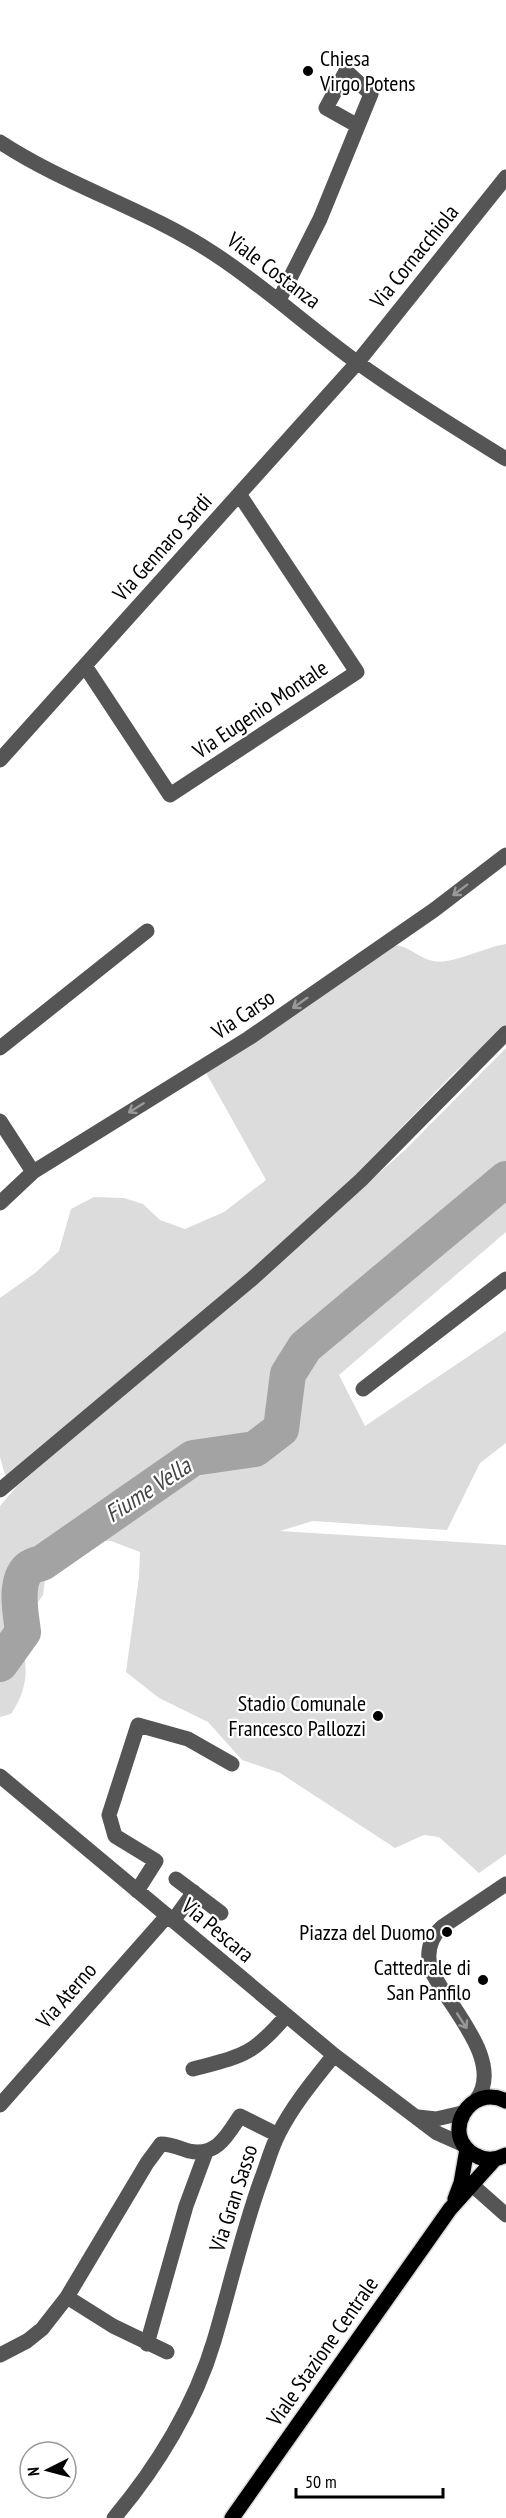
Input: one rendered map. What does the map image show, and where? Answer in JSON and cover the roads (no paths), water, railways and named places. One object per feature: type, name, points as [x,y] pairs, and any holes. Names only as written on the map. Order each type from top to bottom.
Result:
[{"type":"main road","points":[[462,2113],[477,2099],[494,2097],[506,2102]]},
{"type":"main road","name":"Viale Stazione Centrale","points":[[450,2210],[461,2183],[465,2147],[459,2129],[462,2113]]},
{"type":"main road","points":[[465,2147],[480,2158],[500,2157]]},
{"type":"main road","name":"Viale Stazione Centrale","points":[[232,2518],[450,2210],[471,2184],[500,2157]]},
{"type":"street","points":[[279,300],[320,219],[358,126]]},
{"type":"street","name":"Viale Costanza","points":[[0,142],[212,252],[279,300],[357,363],[506,459]]},
{"type":"street","name":"Via Cornacchiola","points":[[357,363],[506,177]]},
{"type":"street","name":"Via Gennaro Sardi","points":[[0,760],[357,363]]},
{"type":"street","name":"Via Eugenio Montale","points":[[85,666],[170,795],[357,672],[239,494]]},
{"type":"street","name":"Via Carso","points":[[0,1203],[33,1172],[249,1038],[434,910],[506,855]]},
{"type":"street","points":[[0,1048],[147,931]]},
{"type":"street","points":[[0,1490],[270,1263],[361,1180],[506,1033]]},
{"type":"street","points":[[0,1121],[33,1172]]},
{"type":"street","points":[[363,1389],[506,1279]]},
{"type":"street","points":[[137,1891],[156,1861],[115,1836],[109,1815],[138,1725],[188,1739],[232,1764]]},
{"type":"street","name":"Via Pescara","points":[[0,1776],[334,2055],[410,2114],[445,2138],[465,2147]]},
{"type":"street","points":[[176,1879],[221,1913]]},
{"type":"street","points":[[477,2099],[485,2080],[482,2059],[431,1970],[429,1946],[442,1927],[506,1884]]},
{"type":"street","name":"Via Aterno","points":[[0,2105],[194,1893]]},
{"type":"street","points":[[193,2069],[248,2053],[267,2038],[286,2016]]},
{"type":"street","name":"Via Gran Sasso","points":[[114,2518],[143,2483],[170,2439],[204,2369],[242,2234],[278,2135],[308,2088],[334,2055]]},
{"type":"street","name":"Via Pescara","points":[[410,2114],[436,2119],[462,2113]]},
{"type":"street","points":[[0,2355],[27,2341],[42,2329],[67,2297],[147,2163],[161,2144],[190,2151],[206,2152],[218,2146],[240,2116],[278,2135]]},
{"type":"street","points":[[147,2343],[186,2206],[206,2152]]},
{"type":"street","points":[[471,2184],[506,2215]]},
{"type":"street","points":[[67,2297],[113,2326],[167,2352]]},
{"type":"waterway","name":"Fiume Vella","points":[[0,1664],[23,1632],[20,1591],[21,1582],[28,1569],[42,1563],[193,1458],[255,1449],[281,1429],[288,1374],[305,1347],[506,1179]]},
{"type":"place","name":"Chiesa Virgo Potens","points":[[308,71]]},
{"type":"place","name":"Stadio Comunale Francesco Pallozzi","points":[[378,1716]]},
{"type":"place","name":"Piazza del Duomo","points":[[447,1932]]},
{"type":"place","name":"Cattedrale di San Panfilo","points":[[483,1980]]}]
